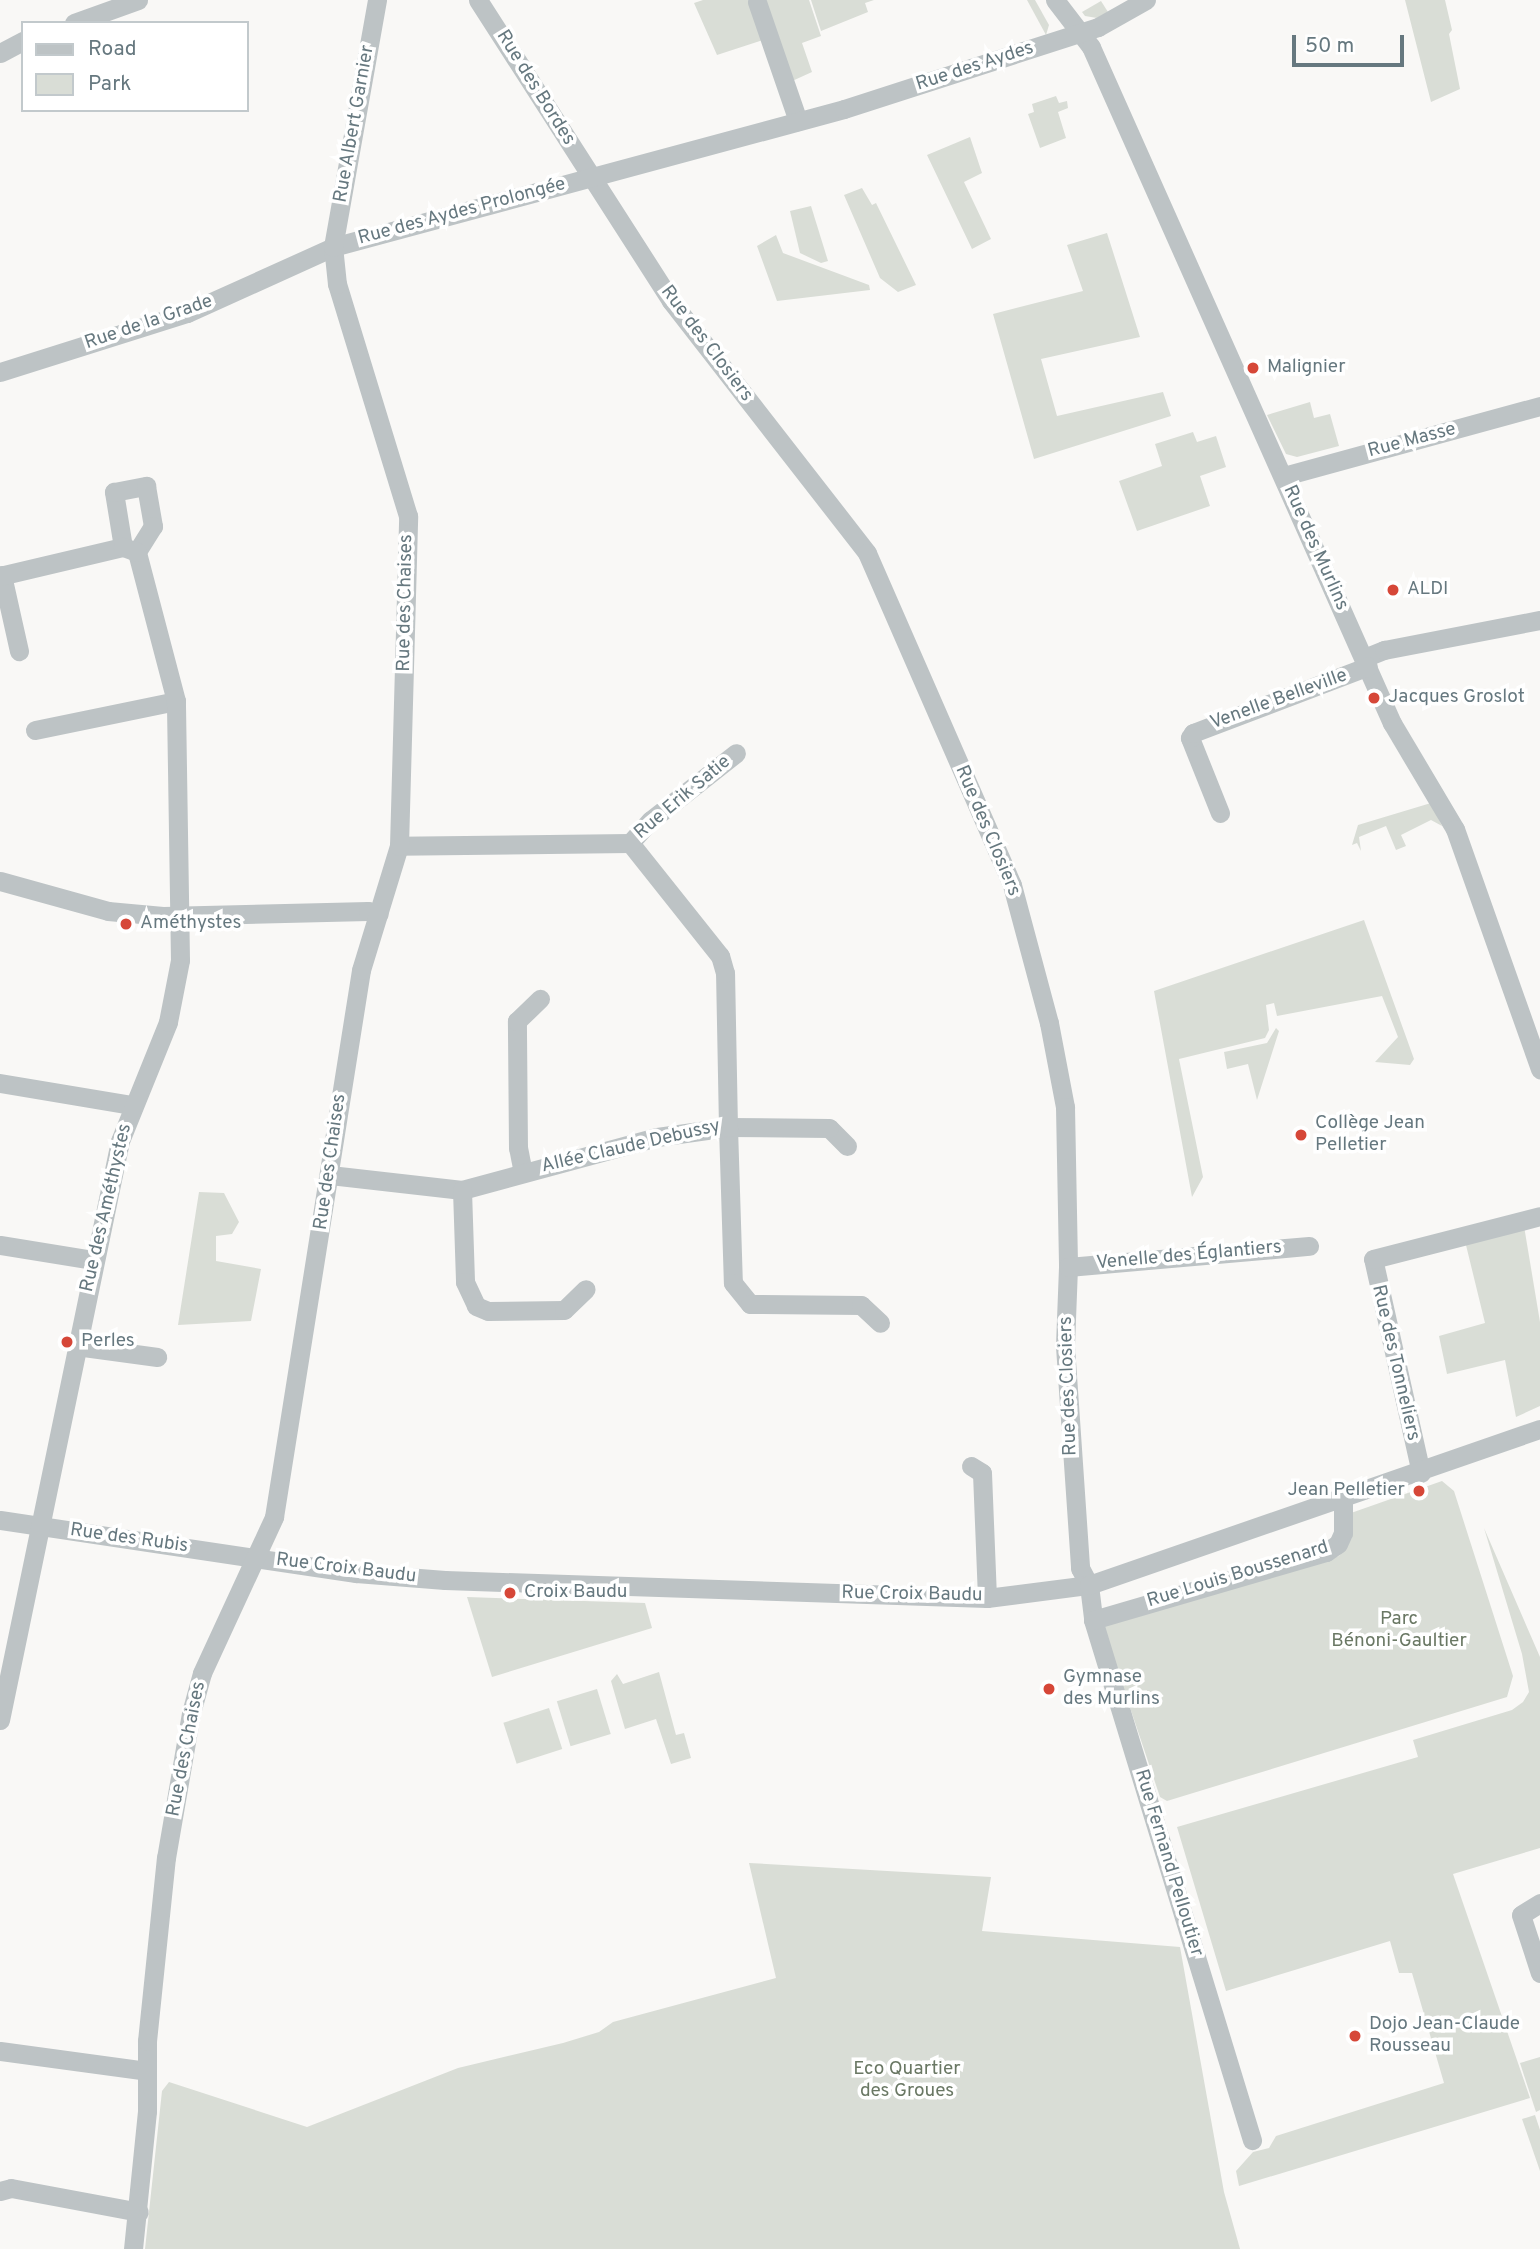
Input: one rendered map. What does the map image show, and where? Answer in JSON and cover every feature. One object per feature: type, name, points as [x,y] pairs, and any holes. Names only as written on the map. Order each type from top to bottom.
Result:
[{"type":"street","points":[[80,21],[138,0]]},
{"type":"street","name":"Rue Albert Garnier","points":[[333,247],[377,0]]},
{"type":"street","name":"Rue des Bordes","points":[[478,0],[591,178]]},
{"type":"street","name":"Rue des Murlins","points":[[1055,0],[1091,47],[1392,723],[1455,829],[1540,1069]]},
{"type":"street","name":"Rue des Aydes","points":[[591,178],[798,121],[1078,31],[1098,27],[1146,0]]},
{"type":"street","points":[[757,2],[798,121]]},
{"type":"street","points":[[0,53],[21,42]]},
{"type":"street","name":"Rue des Aydes Prolongée","points":[[333,247],[591,178]]},
{"type":"street","name":"Rue des Closiers","points":[[591,178],[671,301],[867,553],[919,664],[992,847],[1012,885],[1049,1023],[1065,1107],[1068,1267],[1065,1346],[1073,1510],[1080,1568],[1089,1585]]},
{"type":"street","name":"Rue de la Grade","points":[[0,373],[187,313],[333,247]]},
{"type":"street","name":"Rue des Chaises","points":[[133,2249],[139,2212],[147,2071],[166,1858],[191,1713],[202,1673],[258,1558],[281,1485],[361,970],[399,846],[408,516],[337,284],[333,247]]},
{"type":"street","name":"Rue Masse","points":[[1284,476],[1540,407]]},
{"type":"street","name":"Rue des Améthystes","points":[[0,1720],[120,1141],[132,1105],[168,1022],[180,960],[182,917],[176,701],[130,550],[1,575]]},
{"type":"street","points":[[1,575],[19,650]]},
{"type":"street","points":[[1366,662],[1384,649],[1540,620]]},
{"type":"street","name":"Venelle Belleville","points":[[1220,813],[1190,738],[1193,733],[1366,662]]},
{"type":"street","points":[[35,730],[176,701]]},
{"type":"street","name":"Rue Erik Satie","points":[[630,843],[651,820],[736,753]]},
{"type":"street","points":[[399,846],[630,843]]},
{"type":"street","name":"Allée Claude Debussy","points":[[330,1175],[462,1190],[657,1137],[728,1128],[724,973],[720,956],[630,843]]},
{"type":"street","points":[[0,881],[108,911],[182,917],[355,911],[379,914]]},
{"type":"street","points":[[523,1173],[518,1148],[517,1021],[540,999]]},
{"type":"street","points":[[0,1083],[132,1105]]},
{"type":"street","points":[[847,1146],[829,1128],[728,1128],[733,1283],[739,1294],[750,1304],[861,1306],[880,1323]]},
{"type":"street","points":[[462,1190],[465,1282],[477,1306],[488,1311],[564,1310],[586,1289]]},
{"type":"street","name":"Rue des Tonneliers","points":[[1421,1473],[1373,1259],[1540,1216]]},
{"type":"street","points":[[0,1245],[94,1260]]},
{"type":"street","name":"Venelle des Églantiers","points":[[1068,1267],[1309,1246]]},
{"type":"street","points":[[76,1346],[157,1357]]},
{"type":"street","name":"Rue Croix Baudu","points":[[258,1558],[356,1573],[445,1580],[987,1598],[1089,1585],[1421,1473],[1540,1429]]},
{"type":"street","points":[[971,1466],[982,1473],[987,1598]]},
{"type":"street","name":"Rue Louis Boussenard","points":[[1093,1620],[1326,1552],[1338,1544],[1343,1533],[1343,1499]]},
{"type":"street","name":"Rue des Rubis","points":[[0,1520],[258,1558]]},
{"type":"street","name":"Rue Fernand Pelloutier","points":[[1089,1585],[1093,1620],[1252,2140]]},
{"type":"street","points":[[1540,1903],[1521,1915],[1540,1973]]},
{"type":"street","points":[[0,2052],[147,2071]]},
{"type":"street","points":[[0,2190],[11,2188],[139,2212]]},
{"type":"green space","points":[[703,0],[809,0],[821,36],[802,43],[812,72],[790,82],[763,40],[717,55],[694,3]]},
{"type":"green space","points":[[811,0],[874,0],[865,3],[868,12],[821,31]]},
{"type":"green space","points":[[1027,0],[1035,0],[1049,25],[1046,35]]},
{"type":"green space","points":[[1405,0],[1445,0],[1460,89],[1431,102]]},
{"type":"green space","points":[[1101,1],[1108,12],[1097,18],[1085,16],[1082,12]]},
{"type":"green space","points":[[1056,96],[1059,103],[1067,101],[1068,108],[1058,112],[1066,138],[1040,148],[1028,114],[1034,112],[1032,104]]},
{"type":"green space","points":[[970,137],[982,173],[964,182],[991,239],[972,249],[927,155]]},
{"type":"green space","points":[[862,188],[872,205],[876,203],[916,285],[898,292],[880,278],[844,195]]},
{"type":"green space","points":[[811,206],[828,261],[821,263],[800,253],[790,211]]},
{"type":"green space","points":[[1107,233],[1140,337],[1041,359],[1057,416],[1163,392],[1171,416],[1034,459],[993,314],[1083,291],[1067,245]]},
{"type":"green space","points":[[776,235],[783,253],[869,285],[870,290],[777,301],[757,246]]},
{"type":"green space","points":[[1310,402],[1314,418],[1330,414],[1339,446],[1297,457],[1286,454],[1267,415]]},
{"type":"green space","points":[[1193,432],[1197,442],[1216,436],[1226,467],[1200,476],[1210,506],[1137,531],[1119,481],[1162,466],[1155,444]]},
{"type":"green space","points":[[1431,803],[1442,826],[1431,820],[1401,835],[1406,846],[1396,850],[1386,826],[1359,837],[1361,851],[1357,843],[1352,845],[1358,825]]},
{"type":"green space","points":[[1364,920],[1414,1059],[1410,1065],[1375,1062],[1398,1037],[1382,996],[1277,1016],[1274,1003],[1266,1005],[1269,1030],[1265,1038],[1179,1059],[1203,1177],[1192,1197],[1154,991]]},
{"type":"green space","points":[[1276,1028],[1279,1031],[1257,1100],[1248,1064],[1227,1069],[1224,1052],[1267,1043]]},
{"type":"green space","points":[[199,1192],[224,1193],[239,1222],[232,1234],[216,1236],[216,1261],[261,1269],[251,1321],[178,1325]]},
{"type":"green space","points":[[1524,1226],[1540,1322],[1540,1406],[1516,1417],[1505,1360],[1447,1374],[1439,1336],[1485,1323],[1465,1241]]},
{"type":"green space","name":"Parc Bénoni-Gaultier","points":[[1442,1481],[1454,1491],[1513,1676],[1507,1697],[1167,1801],[1160,1797],[1101,1621],[1339,1556],[1352,1538],[1351,1513]]},
{"type":"green space","points":[[1484,1528],[1540,1657],[1540,1848],[1453,1874],[1530,2098],[1239,2186],[1236,2171],[1253,2152],[1269,2148],[1276,2136],[1444,2083],[1412,1973],[1399,1973],[1390,1941],[1226,1991],[1177,1827],[1418,1757],[1413,1740],[1512,1710],[1523,1702],[1529,1692],[1522,1654]]},
{"type":"green space","points":[[467,1597],[645,1603],[652,1628],[492,1677]]},
{"type":"green space","points":[[659,1672],[676,1735],[684,1733],[691,1758],[671,1764],[656,1719],[625,1729],[611,1681],[617,1674],[623,1684]]},
{"type":"green space","points":[[597,1689],[611,1734],[571,1746],[557,1701]]},
{"type":"green space","points":[[549,1708],[562,1749],[517,1764],[503,1723]]},
{"type":"green space","name":"Eco Quartier des Groues","points":[[749,1863],[991,1877],[982,1931],[1180,1947],[1224,2192],[1240,2249],[145,2249],[162,2091],[169,2082],[307,2127],[458,2068],[563,2043],[599,2032],[613,2022],[776,1978]]},
{"type":"green space","points":[[1540,2057],[1540,2110],[1536,2112],[1520,2063]]},
{"type":"green space","points":[[1535,2115],[1540,2130],[1540,2171],[1522,2119]]},
{"type":"place","name":"Malignier","points":[[1253,368]]},
{"type":"place","name":"ALDI","points":[[1393,590]]},
{"type":"place","name":"Jacques Groslot","points":[[1374,698]]},
{"type":"place","name":"Améthystes","points":[[126,924]]},
{"type":"place","name":"Collège Jean Pelletier","points":[[1301,1135]]},
{"type":"place","name":"Perles","points":[[67,1342]]},
{"type":"place","name":"Jean Pelletier","points":[[1419,1491]]},
{"type":"place","name":"Croix Baudu","points":[[510,1593]]},
{"type":"place","name":"Gymnase des Murlins","points":[[1049,1689]]},
{"type":"place","name":"Dojo Jean-Claude Rousseau","points":[[1355,2036]]}]
